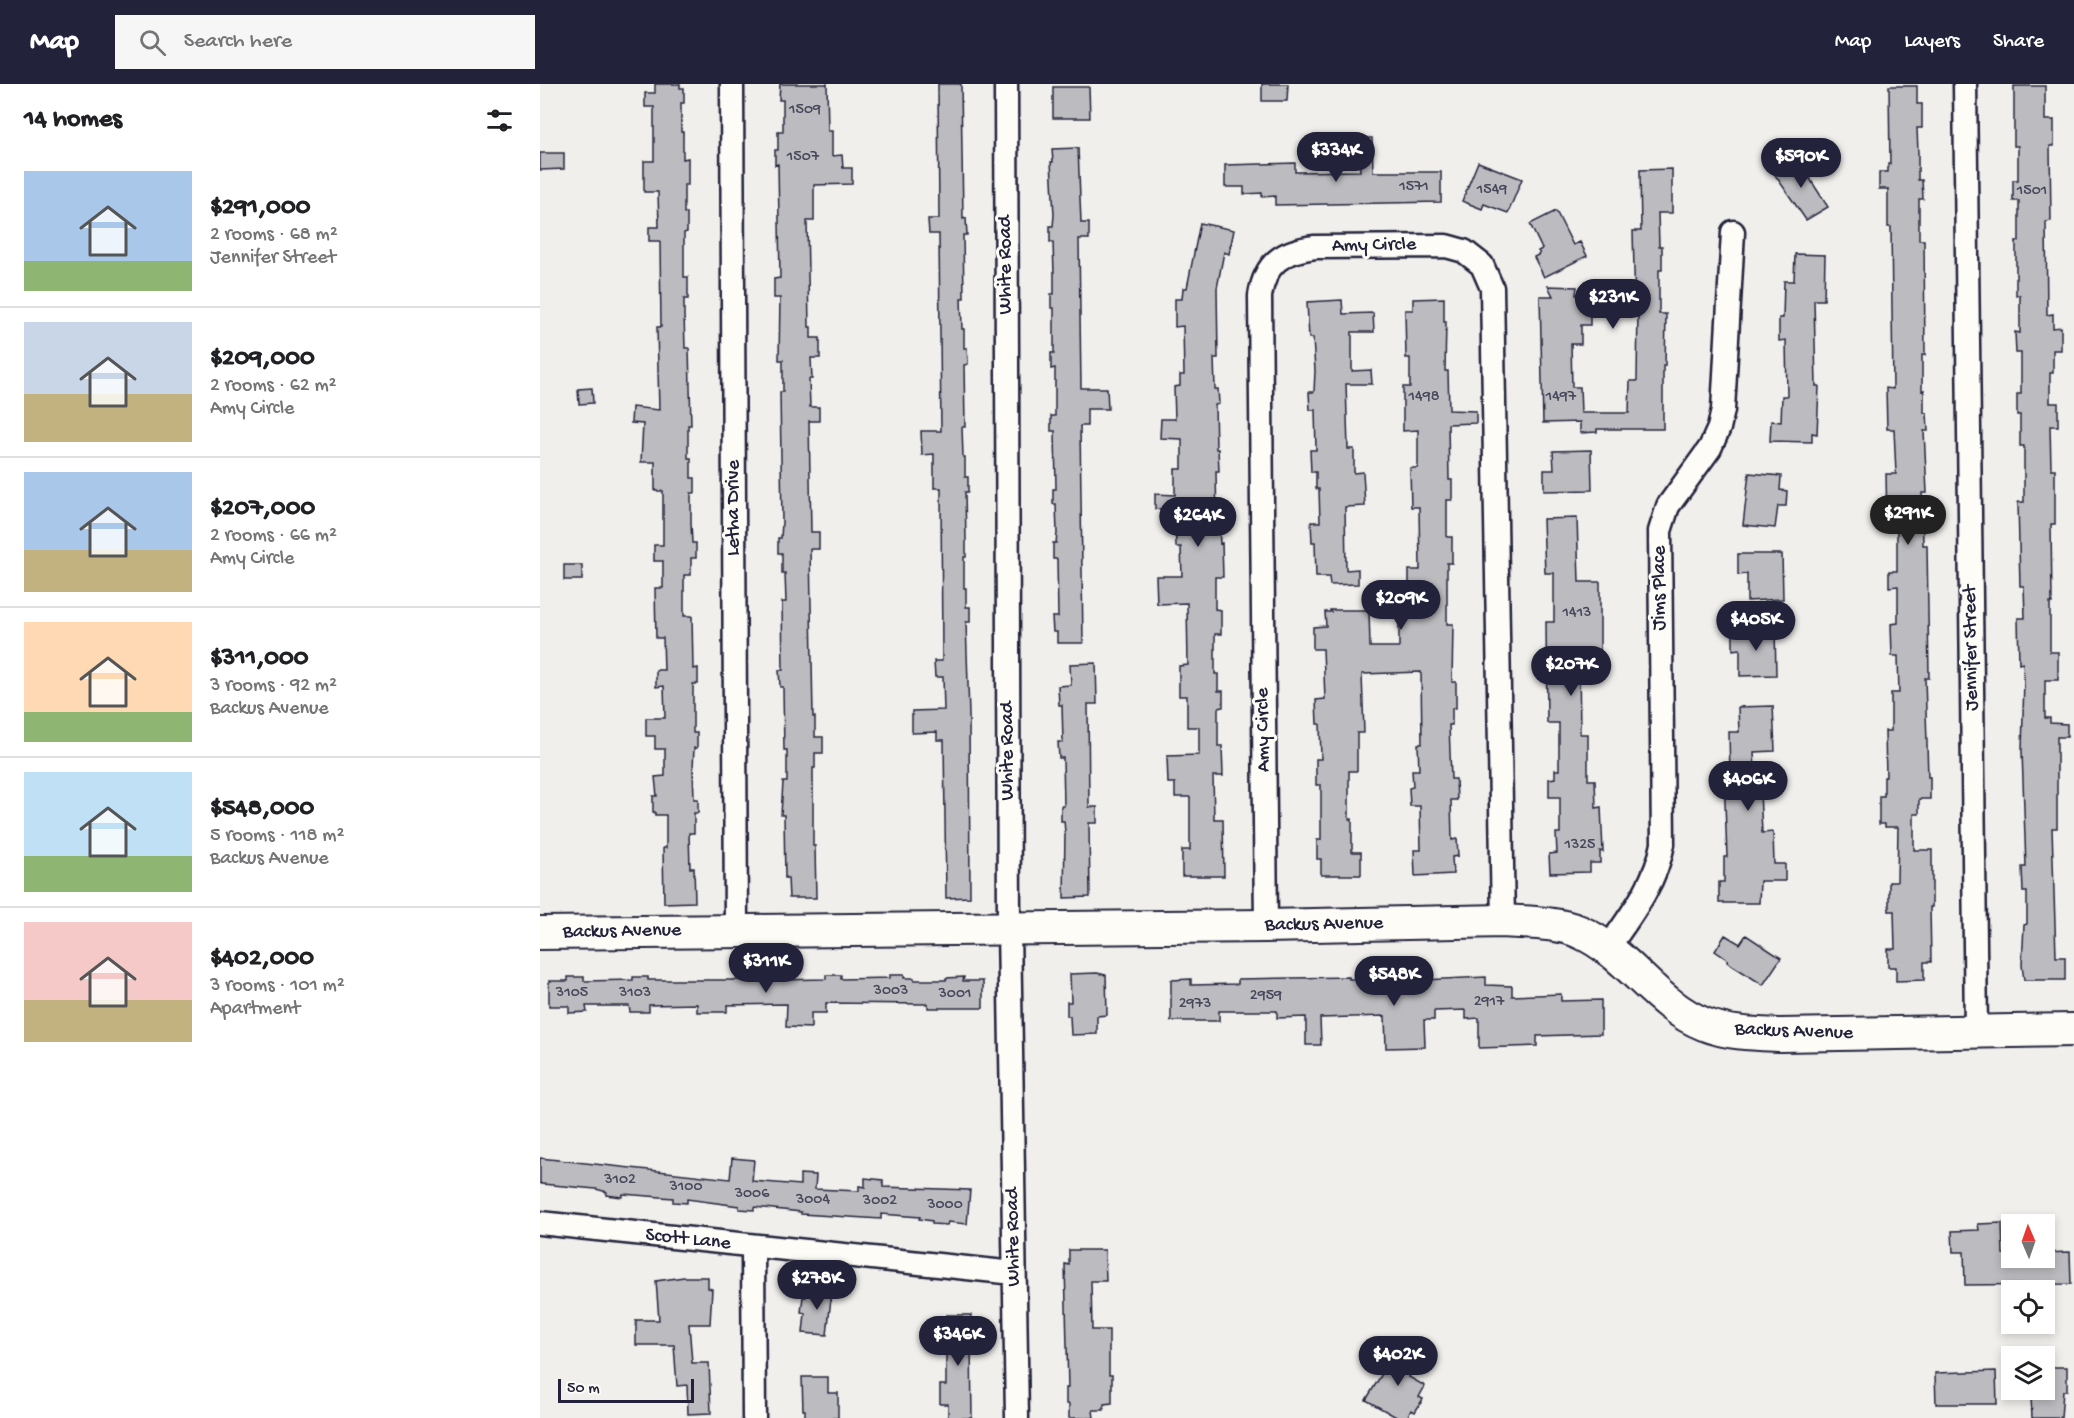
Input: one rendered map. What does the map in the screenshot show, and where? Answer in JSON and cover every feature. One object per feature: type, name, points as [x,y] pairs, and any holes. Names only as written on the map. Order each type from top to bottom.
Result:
[{"type":"street","name":"Letha Drive","points":[[732,84],[736,931]]},
{"type":"street","name":"White Road","points":[[1006,84],[1009,928],[1017,1418]]},
{"type":"street","name":"Jennifer Street","points":[[1965,84],[1976,1031]]},
{"type":"street","name":"Jims Place","points":[[1608,948],[1641,900],[1660,862],[1663,843],[1660,531],[1668,506],[1710,448],[1721,419],[1726,390],[1733,232]]},
{"type":"street","name":"Amy Circle","points":[[1266,926],[1260,296],[1262,279],[1270,266],[1283,255],[1297,249],[1315,247],[1446,246],[1464,251],[1482,265],[1492,288],[1503,921]]},
{"type":"street","name":"Backus Avenue","points":[[540,933],[1266,926],[1503,921],[1542,924],[1578,931],[1608,948],[1672,1005],[1703,1024],[1737,1033],[1780,1035],[2074,1030]]},
{"type":"street","name":"Scott Lane","points":[[540,1223],[1014,1273]]},
{"type":"street","points":[[753,1247],[754,1418]]},
{"type":"building","points":[[655,84],[680,84],[680,88],[684,88],[684,103],[681,103],[681,132],[683,132],[683,159],[688,158],[688,185],[684,185],[687,232],[684,233],[684,277],[688,277],[688,299],[684,299],[684,315],[685,348],[689,348],[691,425],[688,425],[688,458],[691,458],[691,478],[695,478],[695,493],[691,493],[691,523],[692,543],[696,543],[696,558],[691,558],[691,575],[684,575],[684,616],[692,616],[693,669],[698,668],[698,684],[693,684],[693,733],[697,733],[697,748],[694,748],[693,768],[694,799],[698,799],[698,813],[694,813],[694,833],[689,833],[690,868],[694,868],[695,902],[664,903],[663,848],[666,848],[666,815],[655,815],[653,796],[657,796],[655,777],[665,776],[665,749],[655,749],[655,736],[646,736],[646,718],[665,718],[664,686],[656,687],[656,670],[664,670],[663,638],[656,638],[655,588],[663,588],[663,561],[654,561],[654,545],[663,545],[663,491],[655,491],[655,462],[641,462],[643,424],[631,423],[632,407],[659,410],[657,327],[661,327],[660,241],[649,241],[649,227],[659,227],[658,192],[644,192],[644,161],[654,161],[654,107],[645,107],[645,93],[655,93]]},
{"type":"building","points":[[780,84],[827,84],[828,131],[832,131],[832,156],[842,155],[843,168],[852,168],[852,184],[814,185],[814,221],[807,221],[809,327],[811,327],[811,338],[820,338],[820,358],[811,358],[812,379],[809,379],[810,407],[819,407],[819,421],[809,421],[811,532],[819,532],[819,549],[810,549],[813,717],[815,717],[815,737],[823,737],[823,753],[815,753],[815,768],[813,768],[816,898],[789,898],[788,878],[785,878],[784,815],[781,815],[783,782],[787,782],[783,687],[780,687],[779,670],[783,670],[782,602],[786,602],[782,553],[778,553],[778,538],[781,538],[782,522],[780,392],[783,392],[783,360],[779,360],[780,298],[774,298],[774,279],[780,278],[778,164],[775,165],[775,150],[778,150],[778,132],[783,132],[783,100],[779,100]]},
{"type":"building","points":[[938,84],[961,84],[963,219],[966,218],[967,235],[963,235],[964,298],[961,298],[964,348],[967,348],[968,364],[964,365],[965,427],[962,427],[965,477],[968,477],[968,492],[965,492],[964,588],[966,588],[966,607],[970,607],[970,622],[966,622],[970,897],[946,898],[944,740],[937,740],[937,732],[912,733],[912,711],[944,710],[943,677],[935,677],[934,661],[942,661],[941,488],[934,488],[934,454],[922,455],[921,431],[941,431],[939,234],[929,234],[928,219],[939,219]]},
{"type":"building","points":[[1262,84],[1288,84],[1287,101],[1262,101]]},
{"type":"building","points":[[1889,86],[1917,86],[1917,104],[1922,104],[1922,128],[1917,128],[1918,180],[1922,180],[1923,199],[1919,199],[1919,240],[1924,240],[1925,355],[1922,355],[1922,391],[1924,390],[1924,413],[1927,413],[1928,431],[1924,431],[1927,493],[1922,493],[1923,545],[1927,545],[1929,678],[1925,678],[1930,799],[1919,799],[1919,814],[1914,814],[1914,850],[1932,850],[1931,962],[1924,962],[1924,980],[1896,981],[1896,967],[1888,967],[1888,949],[1895,949],[1894,911],[1889,911],[1889,882],[1897,882],[1898,827],[1885,827],[1885,824],[1879,824],[1879,796],[1884,796],[1884,777],[1886,777],[1885,731],[1891,731],[1891,693],[1899,693],[1898,656],[1892,656],[1891,624],[1898,623],[1898,586],[1889,587],[1889,571],[1897,571],[1897,523],[1887,523],[1886,474],[1896,474],[1894,429],[1887,429],[1886,388],[1893,389],[1891,227],[1888,227],[1888,189],[1879,189],[1879,172],[1888,172],[1888,164],[1890,164]]},
{"type":"building","points":[[2014,86],[2045,86],[2045,120],[2054,120],[2054,146],[2050,146],[2051,221],[2046,222],[2047,315],[2053,314],[2053,328],[2061,327],[2061,350],[2053,350],[2053,373],[2050,373],[2050,403],[2058,403],[2058,426],[2050,426],[2051,469],[2055,469],[2055,524],[2051,524],[2050,652],[2058,652],[2058,680],[2045,680],[2045,718],[2050,718],[2050,723],[2067,724],[2067,737],[2057,737],[2057,828],[2052,828],[2056,957],[2065,957],[2065,980],[2024,980],[2022,965],[2024,925],[2027,924],[2027,892],[2023,892],[2022,867],[2026,867],[2022,751],[2024,680],[2023,663],[2019,664],[2018,618],[2025,618],[2024,586],[2020,586],[2018,502],[2024,502],[2024,446],[2020,446],[2020,415],[2017,415],[2017,394],[2021,394],[2021,353],[2016,353],[2015,332],[2020,333],[2020,295],[2016,295],[2019,201],[2013,201],[2013,180],[2018,180],[2018,146],[2014,146]]},
{"type":"building","points":[[1053,87],[1089,87],[1090,118],[1053,118]]},
{"type":"building","points":[[1358,138],[1372,138],[1373,172],[1441,172],[1441,202],[1275,205],[1275,196],[1262,197],[1262,193],[1244,194],[1244,187],[1225,187],[1225,165],[1295,163],[1295,172],[1360,171]]},
{"type":"building","points":[[1078,148],[1081,223],[1089,223],[1089,239],[1079,239],[1081,388],[1107,388],[1108,409],[1087,409],[1087,426],[1080,426],[1083,643],[1057,643],[1057,632],[1053,632],[1052,617],[1058,617],[1057,559],[1053,559],[1053,543],[1056,543],[1057,533],[1056,504],[1053,504],[1053,489],[1056,489],[1055,431],[1051,431],[1051,416],[1055,416],[1055,368],[1051,369],[1051,353],[1054,353],[1054,308],[1051,308],[1051,294],[1054,294],[1054,274],[1050,226],[1053,226],[1054,215],[1051,162],[1053,162],[1052,149]]},
{"type":"building","points":[[540,153],[564,153],[564,169],[540,170]]},
{"type":"building","points":[[1796,157],[1828,207],[1806,220],[1773,172]]},
{"type":"building","points":[[1478,162],[1522,179],[1508,213],[1484,204],[1482,209],[1462,201]]},
{"type":"building","points":[[1672,169],[1672,213],[1658,213],[1659,246],[1662,246],[1662,270],[1659,270],[1659,314],[1666,314],[1663,429],[1597,429],[1597,432],[1580,433],[1580,422],[1543,423],[1540,296],[1553,296],[1548,286],[1577,287],[1576,295],[1580,295],[1581,309],[1590,309],[1590,325],[1581,325],[1581,344],[1571,344],[1572,387],[1580,387],[1581,413],[1629,413],[1630,381],[1637,381],[1638,308],[1635,308],[1633,231],[1641,231],[1640,170]]},
{"type":"building","points":[[1556,211],[1573,245],[1580,242],[1587,256],[1544,277],[1534,257],[1540,254],[1538,251],[1542,249],[1530,224]]},
{"type":"building","points":[[1200,223],[1234,230],[1229,254],[1224,252],[1217,288],[1218,358],[1214,358],[1215,389],[1218,389],[1219,404],[1215,405],[1219,471],[1216,471],[1217,525],[1219,525],[1220,544],[1222,543],[1223,577],[1215,577],[1215,609],[1221,610],[1221,634],[1215,634],[1215,674],[1218,674],[1218,691],[1223,691],[1223,707],[1218,708],[1218,746],[1222,746],[1223,776],[1213,776],[1214,819],[1223,819],[1224,876],[1182,876],[1182,850],[1190,850],[1190,797],[1175,797],[1175,783],[1168,783],[1167,756],[1199,755],[1199,727],[1187,727],[1187,696],[1179,696],[1179,666],[1188,665],[1187,603],[1157,604],[1156,576],[1182,576],[1181,547],[1176,547],[1175,510],[1155,509],[1155,494],[1175,495],[1175,469],[1182,469],[1182,439],[1160,438],[1161,419],[1175,419],[1174,387],[1180,386],[1180,375],[1184,375],[1183,326],[1175,327],[1175,299],[1182,299],[1183,288],[1187,288]]},
{"type":"building","points":[[1795,254],[1825,255],[1824,300],[1814,300],[1816,386],[1819,386],[1817,434],[1812,433],[1812,442],[1770,441],[1771,421],[1781,422],[1782,396],[1787,396],[1786,340],[1779,341],[1779,318],[1783,318],[1784,281],[1794,281]]},
{"type":"building","points":[[1444,298],[1445,371],[1448,371],[1449,410],[1476,411],[1476,423],[1448,424],[1449,480],[1452,480],[1452,500],[1447,500],[1447,537],[1452,537],[1452,563],[1447,563],[1447,624],[1453,624],[1452,682],[1456,682],[1456,708],[1452,708],[1452,725],[1449,725],[1451,779],[1456,779],[1457,800],[1451,800],[1452,840],[1457,839],[1458,856],[1452,857],[1453,874],[1415,876],[1414,850],[1421,850],[1420,806],[1410,806],[1409,788],[1413,787],[1412,770],[1419,770],[1418,744],[1422,744],[1421,672],[1362,674],[1364,733],[1357,733],[1357,771],[1349,771],[1352,852],[1361,852],[1361,875],[1321,875],[1321,859],[1317,859],[1317,840],[1321,840],[1321,785],[1316,785],[1316,759],[1321,759],[1320,724],[1317,724],[1316,700],[1325,699],[1323,649],[1313,649],[1313,627],[1326,626],[1325,612],[1331,612],[1330,610],[1369,610],[1370,647],[1399,647],[1399,610],[1409,610],[1409,570],[1420,570],[1419,507],[1411,507],[1410,468],[1418,468],[1418,430],[1403,431],[1403,387],[1410,387],[1410,358],[1406,358],[1405,310],[1413,310],[1413,299]]},
{"type":"building","points":[[1342,300],[1343,314],[1373,313],[1374,332],[1352,332],[1352,371],[1371,370],[1372,384],[1346,384],[1348,449],[1354,449],[1354,473],[1363,472],[1365,506],[1345,507],[1346,570],[1358,569],[1358,584],[1330,585],[1329,577],[1316,577],[1315,542],[1312,542],[1311,522],[1320,522],[1316,472],[1311,472],[1310,450],[1316,450],[1315,410],[1310,410],[1309,392],[1314,392],[1315,371],[1313,338],[1309,338],[1307,302]]},
{"type":"building","points":[[592,388],[593,403],[579,404],[578,389]]},
{"type":"building","points":[[1591,450],[1592,490],[1544,491],[1544,470],[1554,470],[1553,451]]},
{"type":"building","points":[[1749,473],[1781,476],[1780,490],[1787,491],[1786,506],[1778,506],[1775,528],[1743,525]]},
{"type":"building","points":[[1577,518],[1579,582],[1600,582],[1600,664],[1579,665],[1580,734],[1588,734],[1588,780],[1595,780],[1596,808],[1601,807],[1603,852],[1600,851],[1600,863],[1590,863],[1590,872],[1550,873],[1549,854],[1557,853],[1556,833],[1560,833],[1560,797],[1549,797],[1549,779],[1555,778],[1555,770],[1559,770],[1559,723],[1547,723],[1546,622],[1554,622],[1554,573],[1545,573],[1543,519]]},
{"type":"building","points":[[1738,554],[1782,554],[1783,599],[1747,601],[1747,574],[1738,575]]},
{"type":"building","points":[[564,565],[582,565],[582,580],[564,580]]},
{"type":"building","points":[[1775,629],[1776,675],[1740,676],[1740,649],[1733,650],[1733,630]]},
{"type":"building","points":[[1096,663],[1097,704],[1088,704],[1089,807],[1097,807],[1097,823],[1089,823],[1090,897],[1064,898],[1065,832],[1064,821],[1061,821],[1061,806],[1064,806],[1063,758],[1059,758],[1058,742],[1063,742],[1062,705],[1059,705],[1058,686],[1071,685],[1070,664]]},
{"type":"building","points":[[1773,706],[1775,751],[1754,752],[1756,792],[1760,792],[1762,833],[1773,832],[1774,864],[1785,864],[1785,881],[1760,881],[1759,903],[1719,903],[1719,882],[1724,882],[1724,857],[1727,857],[1724,776],[1730,776],[1729,732],[1739,732],[1738,707]]},
{"type":"building","points":[[1725,935],[1740,944],[1746,935],[1781,958],[1763,985],[1727,962],[1728,960],[1715,951]]},
{"type":"building","points":[[1070,974],[1106,975],[1107,1015],[1097,1016],[1097,1034],[1071,1035],[1070,1016],[1067,1016],[1067,1002],[1071,1002]]},
{"type":"building","points":[[776,975],[776,980],[826,979],[826,975],[841,975],[841,979],[890,978],[890,975],[904,975],[904,978],[914,978],[914,980],[946,980],[946,978],[964,977],[963,981],[983,981],[983,1008],[928,1008],[928,1004],[826,1003],[826,1013],[811,1013],[811,1028],[786,1027],[787,1004],[727,1005],[727,1012],[697,1012],[697,1004],[649,1005],[649,1012],[630,1012],[629,1006],[586,1006],[587,1012],[569,1013],[569,1006],[549,1006],[549,981],[568,981],[568,977],[584,977],[584,981],[633,980],[633,977],[648,977],[648,980],[760,980],[760,976]]},
{"type":"building","points":[[1349,977],[1349,979],[1365,979],[1365,981],[1404,980],[1404,977],[1423,977],[1423,980],[1486,977],[1486,985],[1512,986],[1512,996],[1561,994],[1561,1001],[1601,1000],[1601,1034],[1537,1036],[1537,1046],[1479,1048],[1479,1018],[1466,1019],[1466,1010],[1434,1011],[1434,1020],[1424,1020],[1425,1047],[1386,1048],[1385,1016],[1320,1018],[1321,1045],[1306,1045],[1306,1017],[1277,1018],[1277,1011],[1219,1011],[1219,1021],[1171,1021],[1171,980],[1191,979],[1191,985],[1238,984],[1238,979]]},
{"type":"building","points":[[540,1158],[730,1179],[732,1158],[754,1160],[752,1181],[800,1185],[800,1174],[816,1175],[815,1189],[859,1191],[859,1186],[865,1187],[865,1178],[883,1180],[883,1187],[970,1190],[967,1224],[948,1222],[947,1225],[932,1224],[932,1221],[919,1219],[920,1217],[881,1214],[881,1219],[801,1214],[801,1212],[754,1207],[754,1210],[739,1209],[739,1206],[687,1199],[687,1203],[673,1202],[673,1198],[606,1195],[607,1192],[596,1189],[540,1183]]},
{"type":"building","points":[[2001,1223],[2001,1268],[2055,1268],[2055,1253],[2070,1252],[2071,1284],[2055,1284],[2055,1280],[2001,1280],[2001,1285],[1965,1285],[1964,1252],[1953,1252],[1952,1231],[1979,1230],[1978,1224]]},
{"type":"building","points":[[1069,1250],[1105,1250],[1106,1281],[1091,1281],[1092,1330],[1109,1330],[1109,1375],[1112,1375],[1112,1403],[1104,1404],[1104,1410],[1093,1410],[1094,1418],[1069,1418],[1069,1404],[1066,1404],[1066,1388],[1068,1388],[1065,1264],[1069,1265]]},
{"type":"building","points":[[684,1277],[708,1277],[708,1288],[712,1289],[710,1324],[689,1324],[692,1363],[709,1363],[711,1413],[688,1414],[687,1385],[677,1386],[674,1345],[636,1345],[636,1320],[659,1320],[656,1281]]},
{"type":"building","points":[[807,1287],[832,1289],[827,1335],[803,1333],[805,1313],[801,1312]]},
{"type":"building","points":[[946,1315],[971,1315],[971,1327],[974,1327],[974,1344],[971,1344],[972,1418],[948,1418],[948,1404],[940,1404],[940,1385],[946,1385]]},
{"type":"building","points":[[1397,1349],[1418,1360],[1409,1377],[1425,1386],[1419,1397],[1423,1399],[1415,1412],[1411,1410],[1407,1418],[1398,1418],[1366,1400]]},
{"type":"building","points":[[2055,1367],[2067,1367],[2067,1391],[2063,1391],[2061,1418],[2032,1418],[2031,1400],[2055,1400]]},
{"type":"building","points":[[1996,1371],[1997,1404],[1936,1404],[1935,1373]]},
{"type":"building","points":[[802,1377],[828,1377],[828,1393],[838,1393],[838,1418],[805,1418]]}]
